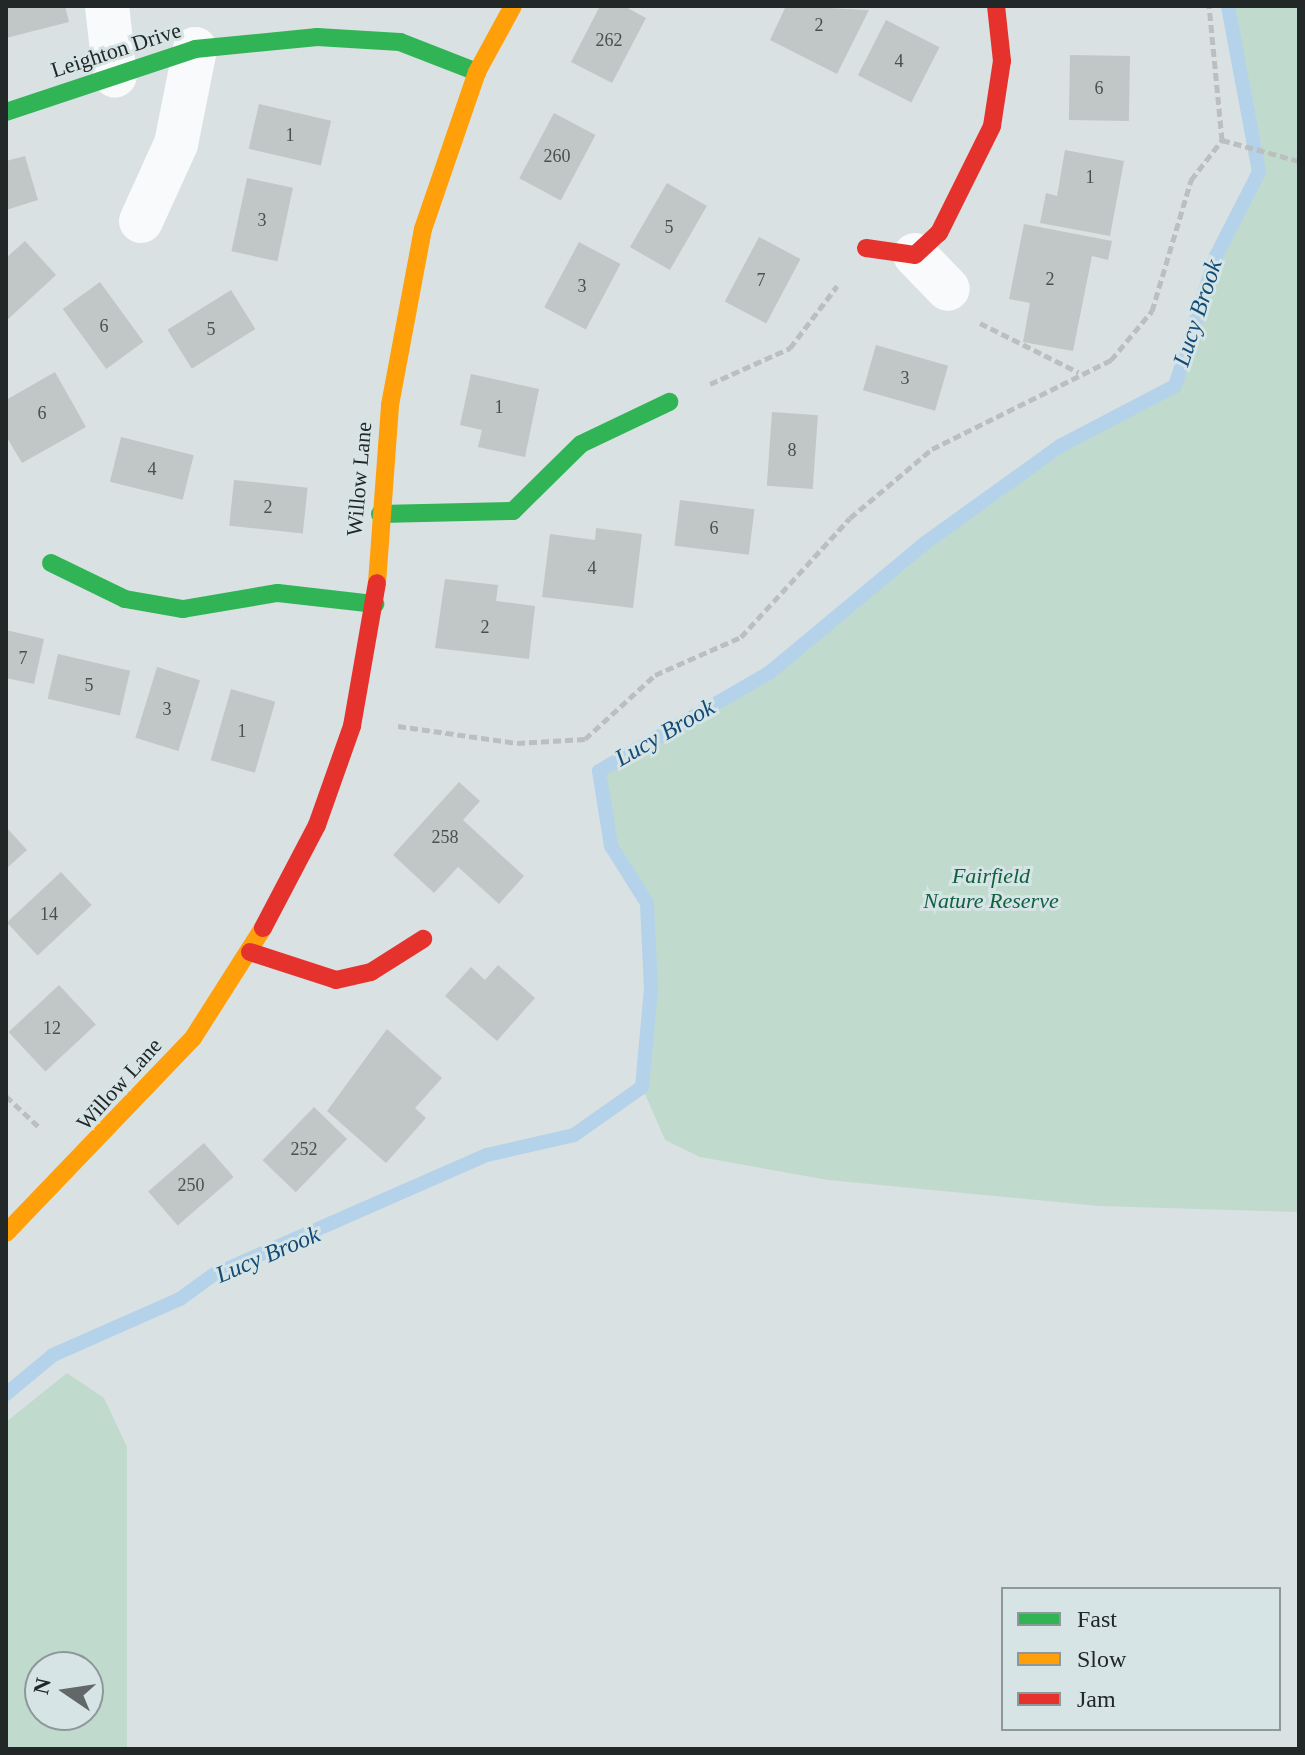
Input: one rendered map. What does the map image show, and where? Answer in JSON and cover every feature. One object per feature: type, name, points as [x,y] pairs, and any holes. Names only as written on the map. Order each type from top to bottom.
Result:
[{"type":"street","points":[[107,6],[115,76]]},
{"type":"street","name":"Willow Lane","points":[[6,1233],[193,1038],[250,952],[317,825],[352,726],[375,604],[380,514],[407,301],[477,72],[513,6]]},
{"type":"street","points":[[915,255],[939,233],[992,126],[1002,61],[996,6]]},
{"type":"street","name":"Leighton Drive","points":[[6,112],[195,49],[356,36],[400,42],[477,72]]},
{"type":"street","points":[[141,221],[176,144],[195,49]]},
{"type":"street","points":[[866,248],[915,255],[956,301]]},
{"type":"street","points":[[380,514],[513,511],[581,444],[669,402]]},
{"type":"street","points":[[51,563],[125,599],[183,609],[278,593],[375,604]]},
{"type":"street","points":[[250,952],[336,980],[371,972],[423,939]]},
{"type":"path","points":[[385,724],[517,743],[585,739],[655,675],[741,637],[850,518],[932,449],[1079,373],[1111,360],[1152,311],[1191,180],[1222,140],[1209,6]]},
{"type":"path","points":[[1222,140],[1299,161]]},
{"type":"path","points":[[669,402],[790,348],[866,248]]},
{"type":"path","points":[[956,301],[1037,358],[1079,373]]},
{"type":"path","points":[[6,1096],[44,1132]]},
{"type":"green space","name":"Fairfield Nature Reserve","points":[[1228,6],[1299,6],[1299,1212],[1100,1206],[828,1180],[700,1157],[665,1140],[642,1087],[651,989],[647,903],[611,846],[599,771],[769,673],[925,543],[1060,446],[1175,386],[1216,256],[1259,172]]},
{"type":"green space","points":[[67,1373],[104,1398],[127,1447],[127,1749],[6,1749],[6,1422]]},
{"type":"building","points":[[6,6],[65,6],[69,22],[6,38]]},
{"type":"building","points":[[600,6],[624,6],[646,18],[612,83],[571,62]]},
{"type":"building","points":[[786,6],[869,10],[837,74],[770,40]]},
{"type":"building","points":[[886,20],[939,47],[911,102],[858,75]]},
{"type":"building","points":[[1070,55],[1130,56],[1129,121],[1069,120]]},
{"type":"building","points":[[259,104],[331,121],[321,165],[249,149]]},
{"type":"building","points":[[554,113],[595,135],[561,200],[519,178]]},
{"type":"building","points":[[1065,150],[1124,161],[1110,236],[1040,223],[1046,193],[1057,196]]},
{"type":"building","points":[[25,156],[38,200],[6,210],[6,161]]},
{"type":"building","points":[[247,178],[293,188],[277,261],[231,251]]},
{"type":"building","points":[[667,183],[707,206],[670,270],[630,247]]},
{"type":"building","points":[[1024,224],[1112,241],[1108,260],[1092,256],[1073,351],[1023,342],[1030,303],[1009,299]]},
{"type":"building","points":[[759,237],[800,259],[766,324],[725,301]]},
{"type":"building","points":[[25,241],[56,275],[6,321],[6,258]]},
{"type":"building","points":[[579,242],[620,264],[586,329],[544,307]]},
{"type":"building","points":[[100,282],[143,342],[106,369],[63,309]]},
{"type":"building","points":[[231,290],[255,329],[192,369],[167,330]]},
{"type":"building","points":[[876,345],[948,366],[935,411],[863,390]]},
{"type":"building","points":[[55,372],[86,427],[22,463],[6,436],[6,400]]},
{"type":"building","points":[[471,374],[539,389],[525,457],[478,447],[482,430],[460,425]]},
{"type":"building","points":[[772,412],[818,415],[813,489],[767,486]]},
{"type":"building","points":[[121,437],[194,455],[183,500],[110,482]]},
{"type":"building","points":[[234,480],[308,488],[303,533],[229,526]]},
{"type":"building","points":[[680,500],[754,509],[749,555],[674,546]]},
{"type":"building","points":[[596,528],[642,534],[633,608],[542,597],[550,534],[595,540]]},
{"type":"building","points":[[445,579],[498,585],[496,601],[535,606],[529,659],[435,648]]},
{"type":"building","points":[[6,630],[44,639],[34,684],[6,678]]},
{"type":"building","points":[[58,654],[130,671],[120,715],[48,699]]},
{"type":"building","points":[[157,667],[200,680],[178,751],[135,738]]},
{"type":"building","points":[[231,689],[275,702],[255,773],[211,760]]},
{"type":"building","points":[[459,782],[480,801],[463,820],[524,876],[499,904],[458,867],[434,893],[393,855]]},
{"type":"building","points":[[6,827],[27,850],[6,869]]},
{"type":"building","points":[[61,872],[92,905],[38,955],[7,922]]},
{"type":"building","points":[[498,965],[535,998],[497,1041],[445,996],[471,967],[485,980]]},
{"type":"building","points":[[59,985],[96,1024],[45,1072],[9,1032]]},
{"type":"building","points":[[387,1029],[442,1078],[415,1108],[426,1118],[386,1163],[327,1111]]},
{"type":"building","points":[[314,1107],[347,1139],[296,1192],[263,1160]]},
{"type":"building","points":[[204,1143],[234,1177],[178,1226],[148,1192]]},
{"type":"waterway","name":"Lucy Brook","points":[[6,1394],[53,1355],[180,1299],[213,1275],[487,1155],[574,1135],[642,1087],[651,989],[647,903],[611,846],[599,771],[769,673],[925,543],[1060,446],[1175,386],[1216,256],[1259,172],[1228,6]]},
{"type":"traffic: fast","points":[[6,112],[195,49],[317,37],[400,42],[477,72]]},
{"type":"traffic: fast","points":[[380,514],[513,511],[581,444],[669,402]]},
{"type":"traffic: fast","points":[[51,563],[125,599],[183,609],[278,593],[375,604]]},
{"type":"traffic: slow","points":[[377,583],[390,405],[423,229],[477,72],[513,6]]},
{"type":"traffic: slow","points":[[6,1233],[193,1038],[263,928]]},
{"type":"traffic: jam","points":[[866,248],[915,255],[939,233],[992,126],[1002,61],[996,6]]},
{"type":"traffic: jam","points":[[263,928],[317,825],[352,726],[377,583]]},
{"type":"traffic: jam","points":[[250,952],[336,980],[371,972],[423,939]]}]
